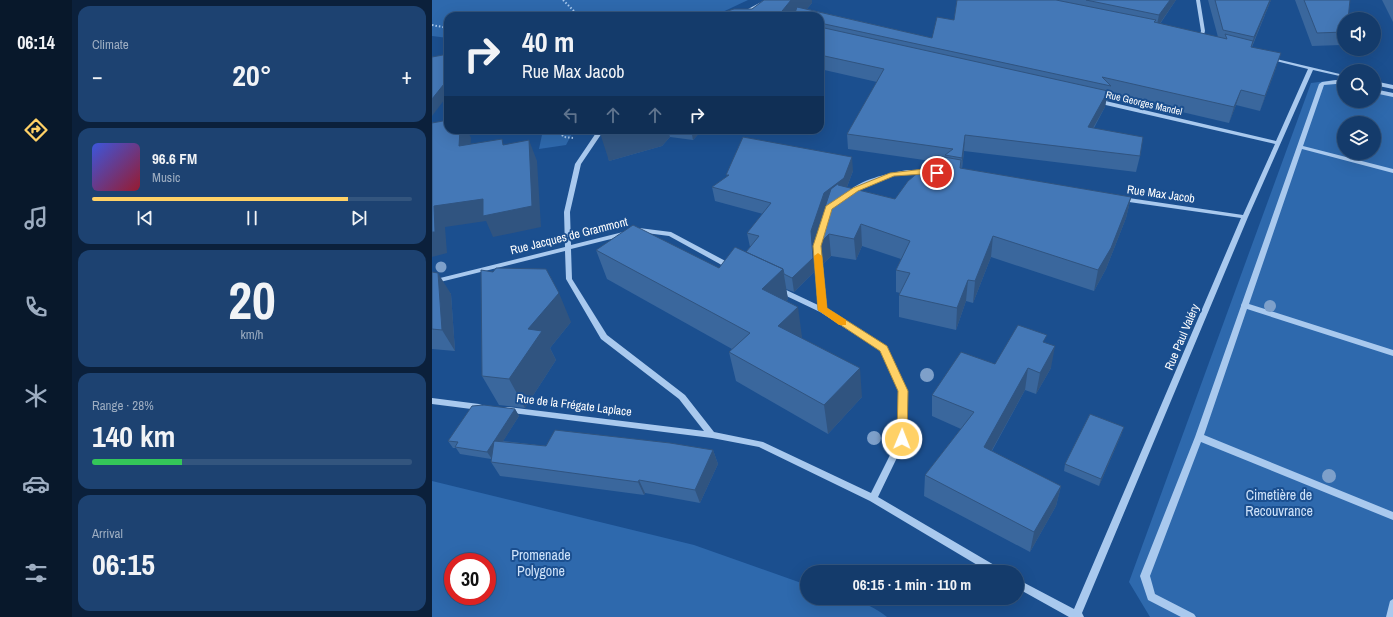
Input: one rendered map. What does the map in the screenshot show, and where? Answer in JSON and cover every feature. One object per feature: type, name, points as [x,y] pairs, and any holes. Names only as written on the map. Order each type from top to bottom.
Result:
[{"type":"street","points":[[745,12],[768,0]]},
{"type":"street","points":[[1198,0],[1203,31],[1200,41]]},
{"type":"street","points":[[1192,39],[1207,43]]},
{"type":"street","points":[[1266,57],[1337,74]]},
{"type":"street","name":"Rue Paul Valéry","points":[[1078,616],[1245,217],[1311,68]]},
{"type":"street","points":[[1191,617],[1151,597],[1145,576],[1200,437],[1244,305],[1322,84],[1337,82]]},
{"type":"street","points":[[1381,84],[1393,87]]},
{"type":"street","points":[[1381,92],[1393,95]]},
{"type":"street","name":"Rue Georges Mandel","points":[[1087,99],[1277,143]]},
{"type":"street","points":[[598,134],[578,164],[567,212],[569,279],[604,336],[682,397],[712,435]]},
{"type":"street","points":[[1300,147],[1393,171]]},
{"type":"street","points":[[845,197],[855,189],[892,174],[924,172],[937,173]]},
{"type":"street","name":"Rue Max Jacob","points":[[1112,198],[1245,217]]},
{"type":"street","points":[[822,310],[817,246],[825,221]]},
{"type":"street","name":"Rue Jacques de Grammont","points":[[432,282],[638,230],[671,234],[711,258],[739,271]]},
{"type":"street","points":[[774,287],[822,310],[884,349],[903,391],[902,439],[873,498]]},
{"type":"street","points":[[1244,305],[1393,354]]},
{"type":"street","points":[[432,402],[486,408]]},
{"type":"street","name":"Rue de la Frégate Laplace","points":[[502,410],[712,435],[760,444],[873,498],[986,565]]},
{"type":"street","points":[[1200,437],[1393,516]]},
{"type":"street","points":[[1024,587],[1078,616]]},
{"type":"street","points":[[1391,617],[1393,604]]},
{"type":"path","points":[[563,0],[575,12]]},
{"type":"path","points":[[432,25],[444,27]]},
{"type":"green space","points":[[432,0],[748,0],[722,12],[444,12],[444,38],[432,36]]},
{"type":"green space","name":"Cimetière de Recouvrance","points":[[1337,80],[1337,108],[1381,108],[1381,90],[1393,93],[1393,617],[1150,617],[1129,582],[1311,83]]},
{"type":"green space","points":[[542,134],[572,134],[566,145],[539,149]]},
{"type":"green space","name":"Promenade Polygone","points":[[432,481],[694,545],[800,583],[800,605],[866,605],[878,610],[887,617],[432,617]]},
{"type":"building","points":[[764,0],[791,0],[781,12],[724,12],[734,9],[752,9]]},
{"type":"building","points":[[957,0],[1056,0],[1156,20],[1154,22],[1227,39],[1225,34],[1253,41],[1251,47],[1281,53],[1265,96],[1241,90],[1234,107],[1102,77],[1111,86],[824,24],[824,13],[932,38],[937,17],[954,20]]},
{"type":"building","points":[[1086,0],[1170,0],[1159,15]]},
{"type":"building","points":[[1215,0],[1270,0],[1254,37],[1223,30]]},
{"type":"building","points":[[1304,0],[1350,0],[1349,12],[1337,12],[1337,32],[1317,33]]},
{"type":"building","points":[[797,7],[819,12],[795,12]]},
{"type":"building","points":[[824,28],[1108,91],[1088,127],[1143,137],[1140,156],[965,135],[962,158],[945,155],[953,149],[847,134],[884,69],[824,56]]},
{"type":"building","points":[[444,55],[444,84],[432,99],[432,57]]},
{"type":"building","points":[[444,121],[444,134],[460,134],[459,146],[502,139],[503,145],[529,140],[532,206],[483,216],[483,199],[434,206],[435,232],[432,232],[432,123]]},
{"type":"building","points":[[743,137],[852,157],[844,178],[824,193],[811,231],[813,258],[792,278],[784,274],[783,269],[746,252],[759,236],[747,233],[771,203],[712,187],[729,175],[726,175]]},
{"type":"building","points":[[938,156],[961,160],[960,168],[1131,197],[1111,248],[1098,270],[993,236],[975,281],[968,280],[957,308],[899,295],[910,273],[896,270],[910,241],[861,224],[854,239],[829,234],[821,242],[819,225],[831,189],[839,183],[838,185],[895,199],[908,181]]},
{"type":"building","points":[[633,225],[719,268],[735,247],[783,269],[762,289],[798,307],[778,326],[860,368],[824,405],[729,352],[750,333],[596,250]]},
{"type":"building","points":[[496,268],[546,269],[559,293],[528,329],[542,331],[509,379],[482,376],[481,270],[493,272]]},
{"type":"building","points":[[432,272],[438,273],[442,330],[432,329]]},
{"type":"building","points":[[1018,325],[1047,335],[1043,342],[1055,346],[1040,373],[1028,368],[984,447],[1061,486],[1034,532],[925,475],[974,412],[932,395],[961,352],[995,364]]},
{"type":"building","points":[[484,405],[515,409],[487,452],[455,447],[458,442],[448,441],[472,406]]},
{"type":"building","points":[[1090,414],[1124,427],[1101,479],[1065,464]]},
{"type":"building","points":[[555,430],[670,443],[713,450],[695,490],[639,480],[638,482],[491,462],[494,441],[546,446]]},
{"type":"slow traffic","points":[[818,256],[822,310],[842,323]]},
{"type":"route","points":[[902,439],[903,391],[884,349],[822,310],[817,246],[829,208],[855,189],[892,174],[924,172],[937,173]]}]
